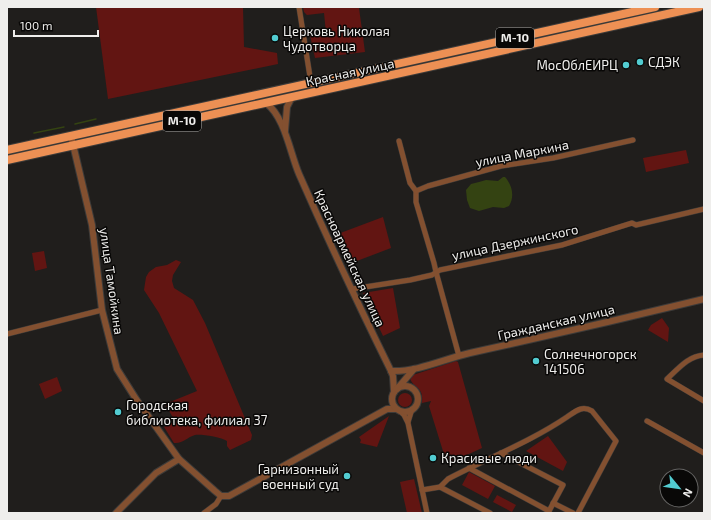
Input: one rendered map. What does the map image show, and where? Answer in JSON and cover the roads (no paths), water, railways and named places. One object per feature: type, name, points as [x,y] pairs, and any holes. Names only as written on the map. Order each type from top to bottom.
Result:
[{"type":"highway","name":"Красная улица","points":[[7,150],[655,7]]},
{"type":"highway","name":"Красная улица","points":[[7,160],[699,7]]},
{"type":"street","points":[[299,7],[311,83]]},
{"type":"street","points":[[285,133],[287,106],[292,97]]},
{"type":"street","points":[[266,103],[273,110],[285,133]]},
{"type":"street","name":"Красноармейская улица","points":[[285,133],[297,170],[392,374],[395,391]]},
{"type":"street","name":"улица Тамойкина","points":[[71,136],[92,225],[102,310],[114,360],[120,374],[179,459],[221,496]]},
{"type":"street","name":"улица Маркина","points":[[416,191],[428,186],[501,166],[553,158],[633,140]]},
{"type":"street","points":[[399,141],[410,183],[416,191],[416,202],[459,356]]},
{"type":"street","name":"улица Дзержинского","points":[[352,289],[410,280],[432,275],[440,270],[562,245],[632,223],[636,225],[704,209]]},
{"type":"street","name":"Гражданская улица","points":[[414,369],[459,356],[704,299]]},
{"type":"street","points":[[7,334],[102,310]]},
{"type":"street","points":[[704,355],[686,361],[667,379],[704,401]]},
{"type":"street","points":[[408,423],[412,409],[417,403],[416,392],[392,374],[414,369]]},
{"type":"street","points":[[406,386],[407,375],[414,369]]},
{"type":"street","points":[[406,386],[407,375]]},
{"type":"street","points":[[204,513],[216,504],[221,496],[228,496],[236,492],[387,409],[395,391],[406,386]]},
{"type":"street","points":[[392,400],[398,410],[404,415],[408,423],[427,513]]},
{"type":"street","points":[[422,490],[440,487],[448,479],[468,468],[545,431],[579,409],[586,408],[592,411],[616,441],[578,513]]},
{"type":"street","points":[[387,409],[405,412],[412,409]]},
{"type":"street","points":[[647,421],[704,454]]},
{"type":"street","points":[[468,468],[548,512],[563,485],[501,453]]},
{"type":"street","points":[[116,513],[156,473],[179,459]]},
{"type":"street","points":[[440,487],[490,513]]},
{"type":"street","points":[[553,503],[572,513]]},
{"type":"waterway","points":[[75,124],[96,119]]},
{"type":"waterway","points":[[34,133],[64,127]]},
{"type":"place","name":"Церковь Николая Чудотворца","points":[[275,38]]},
{"type":"place","name":"СДЭК","points":[[640,62]]},
{"type":"place","name":"МосОблЕИРЦ","points":[[626,65]]},
{"type":"place","name":"Солнечногорск 141506","points":[[536,361]]},
{"type":"place","name":"Городская библиотека, филиал 37","points":[[118,412]]},
{"type":"place","name":"Красивые люди","points":[[433,458]]},
{"type":"place","name":"Гарнизонный военный суд","points":[[347,476]]}]
